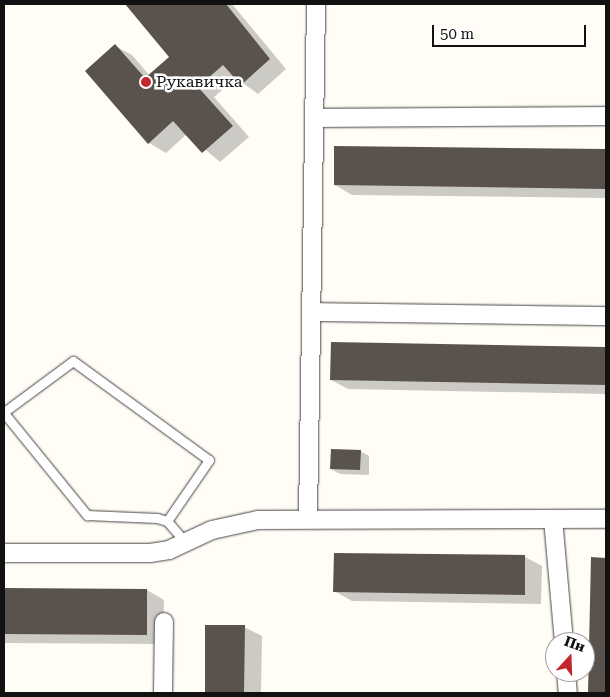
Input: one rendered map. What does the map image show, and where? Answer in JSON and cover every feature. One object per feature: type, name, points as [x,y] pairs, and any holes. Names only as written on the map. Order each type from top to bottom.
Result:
[{"type":"street","points":[[308,518],[314,312],[316,4]]},
{"type":"street","points":[[316,118],[606,116]]},
{"type":"street","points":[[314,312],[606,316]]},
{"type":"street","points":[[4,553],[150,553],[234,523],[308,518],[606,519]]},
{"type":"street","points":[[553,519],[563,632]]},
{"type":"street","points":[[164,622],[164,693]]},
{"type":"lane","points":[[167,521],[209,460],[73,361],[4,413],[87,515],[167,521],[185,542]]},
{"type":"building","name":"Рукавичка","points":[[125,4],[226,4],[270,59],[241,85],[223,65],[198,87],[233,126],[202,153],[173,121],[148,144],[85,71],[115,44],[145,78],[169,57]]},
{"type":"building","points":[[334,146],[606,149],[606,189],[334,185]]},
{"type":"building","points":[[331,342],[606,347],[606,385],[330,380]]},
{"type":"building","points":[[331,449],[361,450],[360,470],[330,469]]},
{"type":"building","points":[[334,553],[525,555],[525,595],[333,592]]},
{"type":"building","points":[[591,557],[606,558],[606,693],[588,693],[588,682],[595,682],[595,632],[589,632]]},
{"type":"building","points":[[4,588],[147,589],[147,635],[4,634]]},
{"type":"building","points":[[205,625],[245,625],[244,693],[205,693]]},
{"type":"place","name":"Рукавичка","points":[[146,82]]}]
